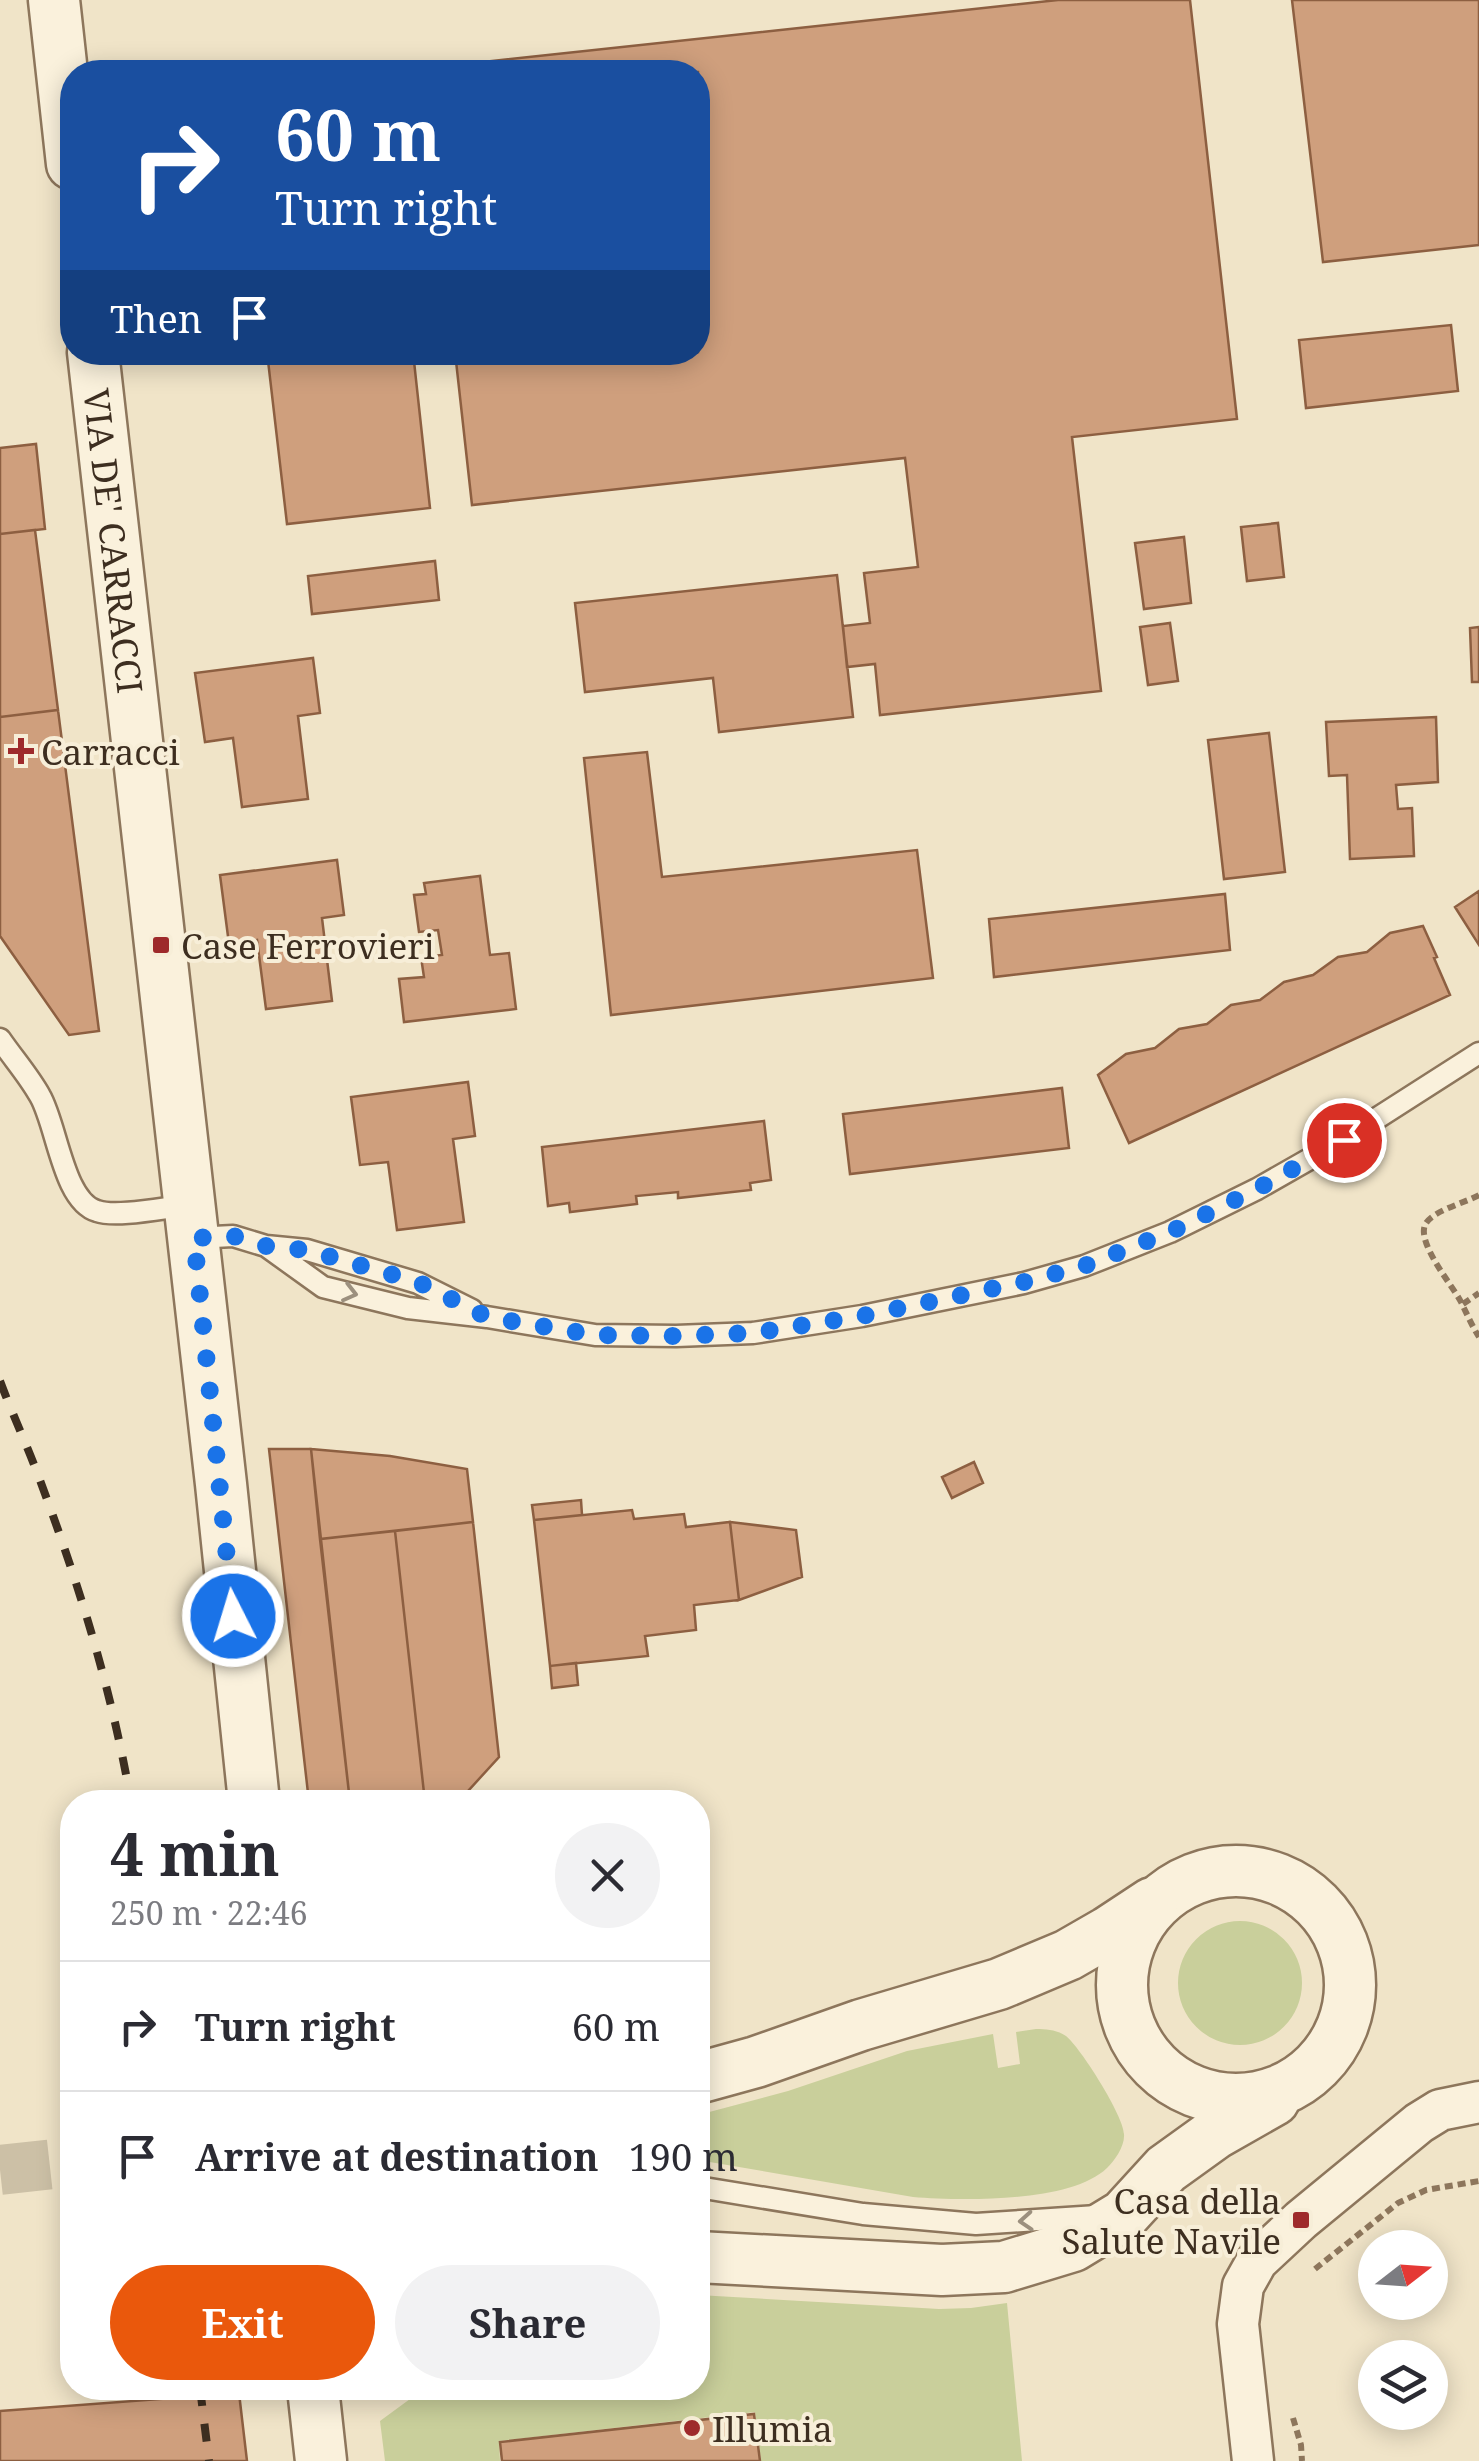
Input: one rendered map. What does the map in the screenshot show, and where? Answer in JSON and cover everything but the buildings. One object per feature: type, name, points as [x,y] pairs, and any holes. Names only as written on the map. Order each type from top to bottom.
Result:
[{"type":"street","points":[[54,0],[61,60]]},
{"type":"street","name":"VIA DE' CARRACCI","points":[[95,365],[253,1790]]},
{"type":"street","points":[[710,2075],[1000,1984],[1081,1948],[1204,1874],[1236,1870],[1269,1875],[1298,1889],[1322,1911],[1341,1940],[1350,1974],[1348,2009],[1335,2042],[1314,2069],[1282,2095],[1216,2133],[1166,2169],[1124,2214],[1073,2246],[1004,2267],[942,2270],[710,2258]]},
{"type":"street","points":[[1166,2169],[1172,2148],[1169,2112],[1158,2078],[1136,2035],[1122,1990],[1124,1960],[1134,1932],[1152,1907],[1175,1888]]},
{"type":"street","points":[[1000,1984],[1063,1984],[1090,1993],[1136,2035],[1166,2074],[1193,2091],[1224,2099],[1256,2098],[1287,2088],[1314,2069]]},
{"type":"street","points":[[1253,2461],[1238,2324],[1243,2286],[1257,2261],[1420,2122],[1440,2110],[1479,2102]]},
{"type":"street","points":[[314,2400],[321,2461]]},
{"type":"lane","points":[[0,1039],[42,1098],[82,1204],[94,1211],[192,1221],[266,1246],[307,1250],[418,1282],[487,1317]]},
{"type":"lane","points":[[266,1246],[323,1286],[408,1308],[595,1335],[753,1333],[862,1316],[1084,1266],[1170,1232],[1257,1189],[1358,1131],[1479,1052]]},
{"type":"lane","points":[[710,2189],[863,2214],[976,2224],[1124,2214]]},
{"type":"path","points":[[1479,1195],[1436,1214],[1424,1230],[1436,1262],[1479,1337]]},
{"type":"path","points":[[1462,1304],[1479,1293]]},
{"type":"path","points":[[1314,2270],[1398,2203],[1426,2190],[1479,2181]]},
{"type":"path","points":[[1291,2411],[1302,2461]]},
{"type":"green space","points":[[1240,1921],[1264,1926],[1284,1939],[1297,1959],[1302,1983],[1297,2007],[1284,2027],[1264,2040],[1240,2045],[1216,2040],[1196,2027],[1183,2007],[1178,1983],[1183,1959],[1196,1939],[1216,1926]]},
{"type":"green space","points":[[1036,2029],[1066,2036],[1081,2053],[1117,2113],[1124,2139],[1119,2152],[1107,2168],[1090,2179],[1043,2194],[934,2198],[710,2162],[710,2112],[788,2091],[907,2051],[993,2034],[998,2068],[1020,2064],[1016,2032]]},
{"type":"green space","points":[[710,2296],[939,2309],[1007,2303],[1022,2461],[761,2461],[755,2412],[499,2441],[500,2461],[385,2461],[380,2421],[409,2400],[710,2400]]},
{"type":"tunnel","points":[[0,2170],[60,2163]]},
{"type":"railway","points":[[0,1381],[80,1596],[104,1677],[129,1790]]},
{"type":"railway","points":[[201,2400],[209,2461]]},
{"type":"place","name":"Carracci","points":[[21,751]]},
{"type":"place","name":"Case Ferrovieri","points":[[161,945]]},
{"type":"place","name":"Casa della Salute Navile","points":[[1301,2220]]},
{"type":"place","name":"Illumia","points":[[692,2428]]},
{"type":"route","points":[[233,1616],[194,1238],[233,1236],[266,1246],[307,1250],[418,1282],[487,1317],[595,1335],[753,1333],[862,1316],[1084,1266],[1170,1232],[1344,1140]]}]
